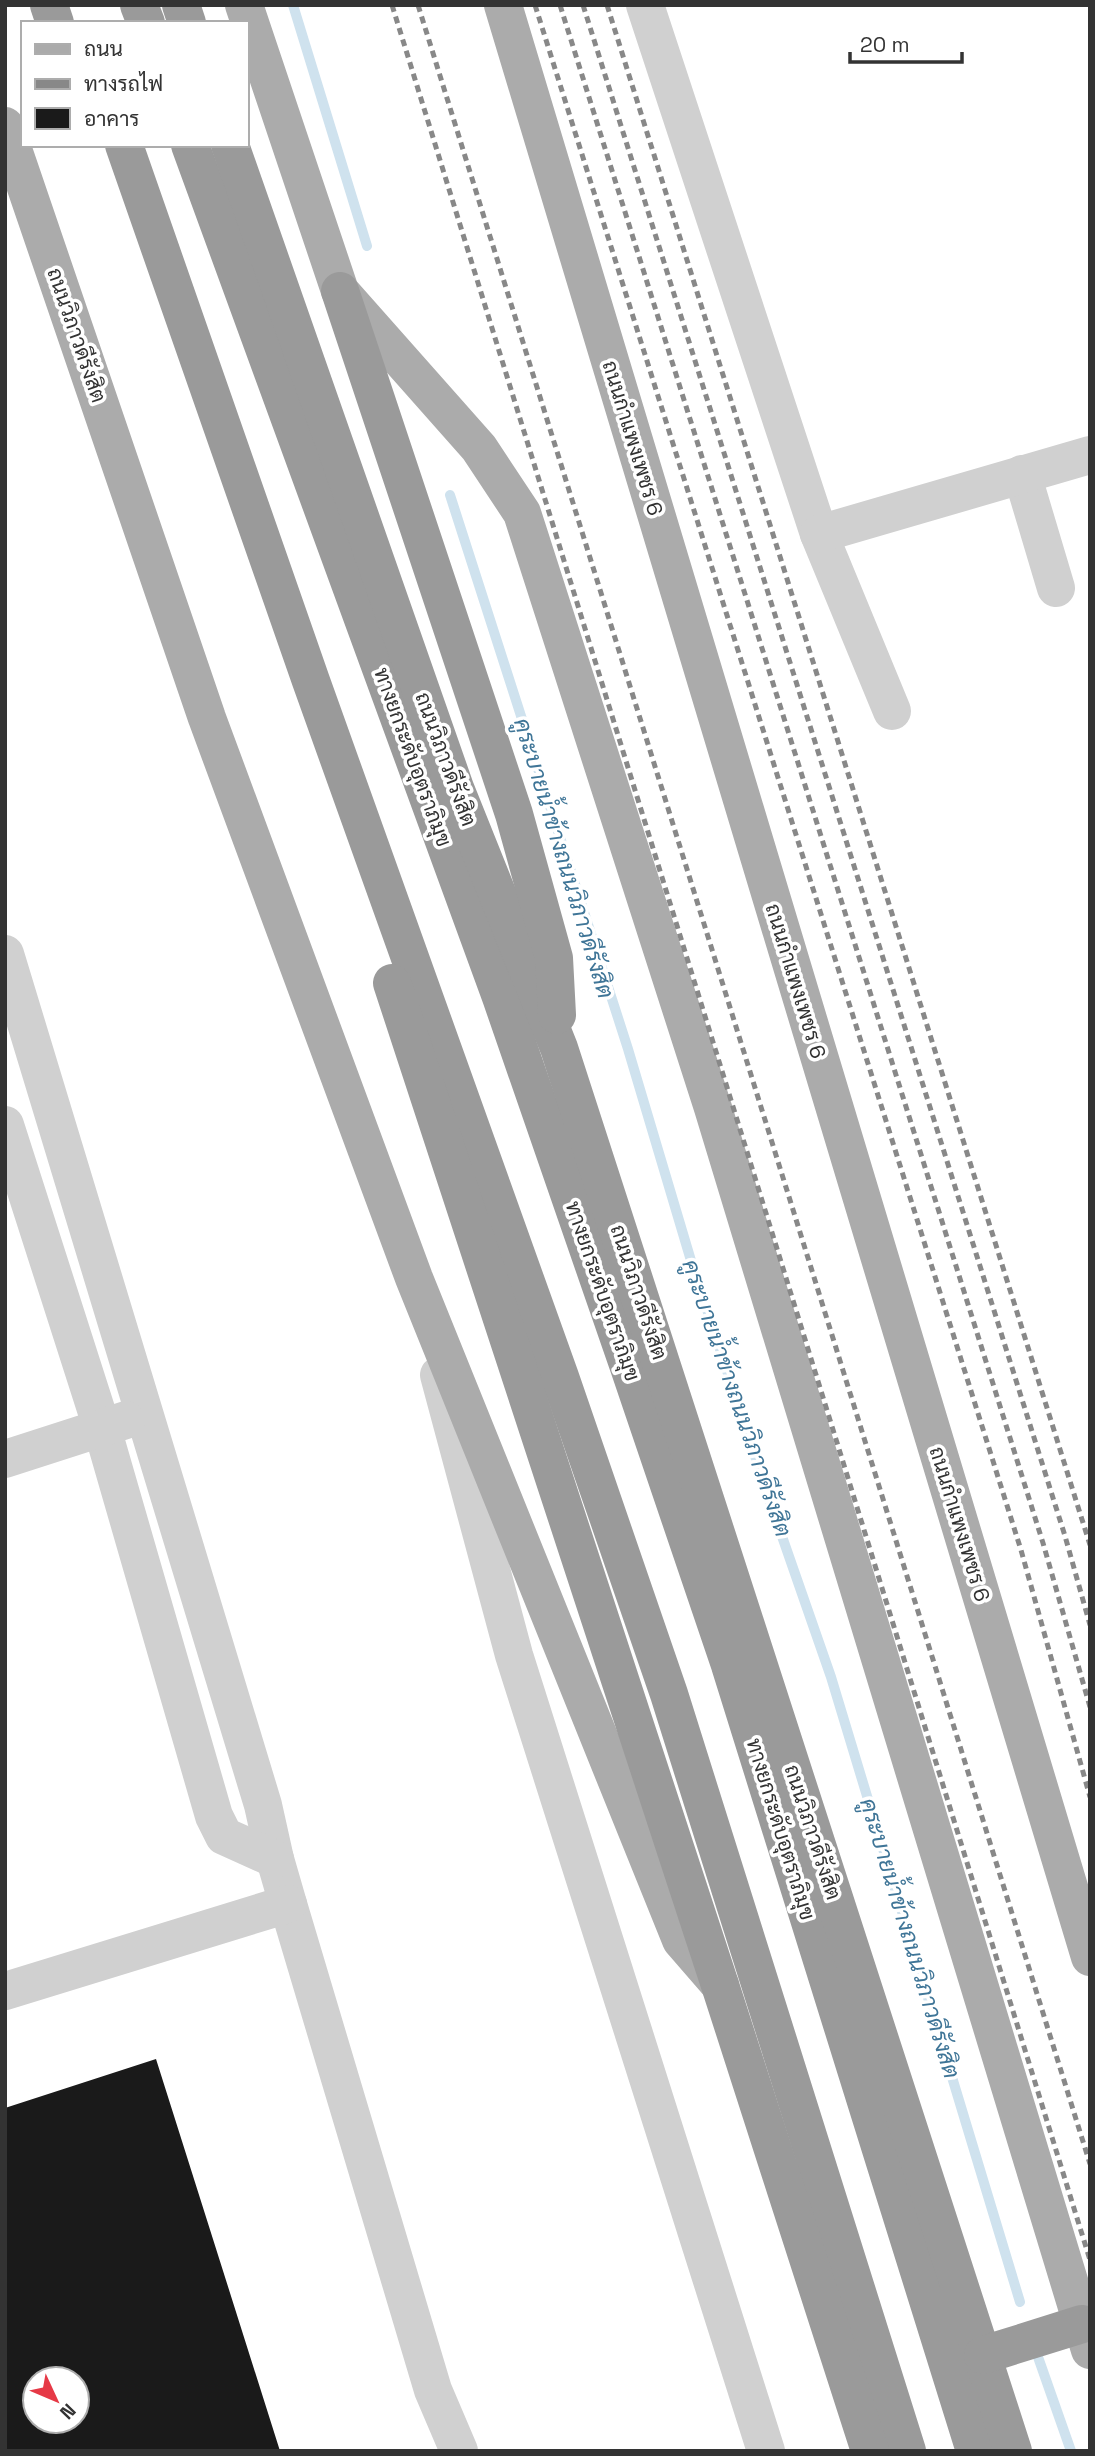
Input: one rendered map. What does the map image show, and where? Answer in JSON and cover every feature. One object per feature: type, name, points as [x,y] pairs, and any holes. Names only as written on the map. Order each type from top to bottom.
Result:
[{"type":"highway","name":"ถนนวิภาวดีรังสิต","points":[[100,147],[327,786],[870,2451]]},
{"type":"highway","points":[[125,147],[669,1694],[907,2451]]},
{"type":"highway","name":"ทางยกระดับอุตราภิมุข","points":[[191,147],[501,997],[635,1383],[730,1665],[975,2451]]},
{"type":"highway","name":"ถนนวิภาวดีรังสิต","points":[[231,147],[455,788],[559,1048],[1013,2451]]},
{"type":"highway","points":[[340,291],[513,814],[554,958],[559,1048]]},
{"type":"highway","points":[[983,2355],[1087,2332]]},
{"type":"main road","points":[[244,5],[340,291],[479,448],[522,513],[718,1121],[1087,2332]]},
{"type":"main road","name":"ถนนกำแพงเพชร 6","points":[[503,5],[1090,1957]]},
{"type":"main road","name":"ถนนวิภาวดีรังสิต","points":[[5,126],[207,718],[414,1278],[681,1940],[720,1985]]},
{"type":"lane","points":[[645,5],[819,534],[892,711]]},
{"type":"lane","points":[[819,534],[1090,455]]},
{"type":"lane","points":[[1022,474],[1056,587]]},
{"type":"lane","points":[[5,954],[263,1805],[288,1904],[433,2390],[459,2451]]},
{"type":"lane","points":[[5,1125],[102,1428],[215,1816],[224,1836],[275,1859]]},
{"type":"lane","points":[[414,1278],[514,1655],[766,2451]]},
{"type":"lane","points":[[5,1459],[146,1413]]},
{"type":"lane","points":[[5,1991],[288,1904]]},
{"type":"lane","points":[[433,2390],[438,2451]]},
{"type":"building","points":[[156,2059],[280,2451],[5,2451],[5,2108]]},
{"type":"waterway","name":"คูระบายน้ำข้างถนนวิภาวดีรังสิต","points":[[293,5],[367,246]]},
{"type":"waterway","name":"คูระบายน้ำข้างถนนวิภาวดีรังสิต","points":[[450,495],[628,1049],[692,1264],[831,1677],[1020,2302]]},
{"type":"waterway","name":"คูระบายน้ำข้างถนนวิภาวดีรังสิต","points":[[1038,2357],[1071,2451]]},
{"type":"railway","points":[[392,5],[1090,2260]]},
{"type":"railway","points":[[418,5],[1090,2164]]},
{"type":"railway","points":[[535,5],[1021,1550],[1090,1797]]},
{"type":"railway","points":[[560,5],[1043,1543],[1090,1707]]},
{"type":"railway","points":[[583,5],[1065,1536],[1090,1625]]},
{"type":"railway","points":[[607,5],[1090,1545]]}]
